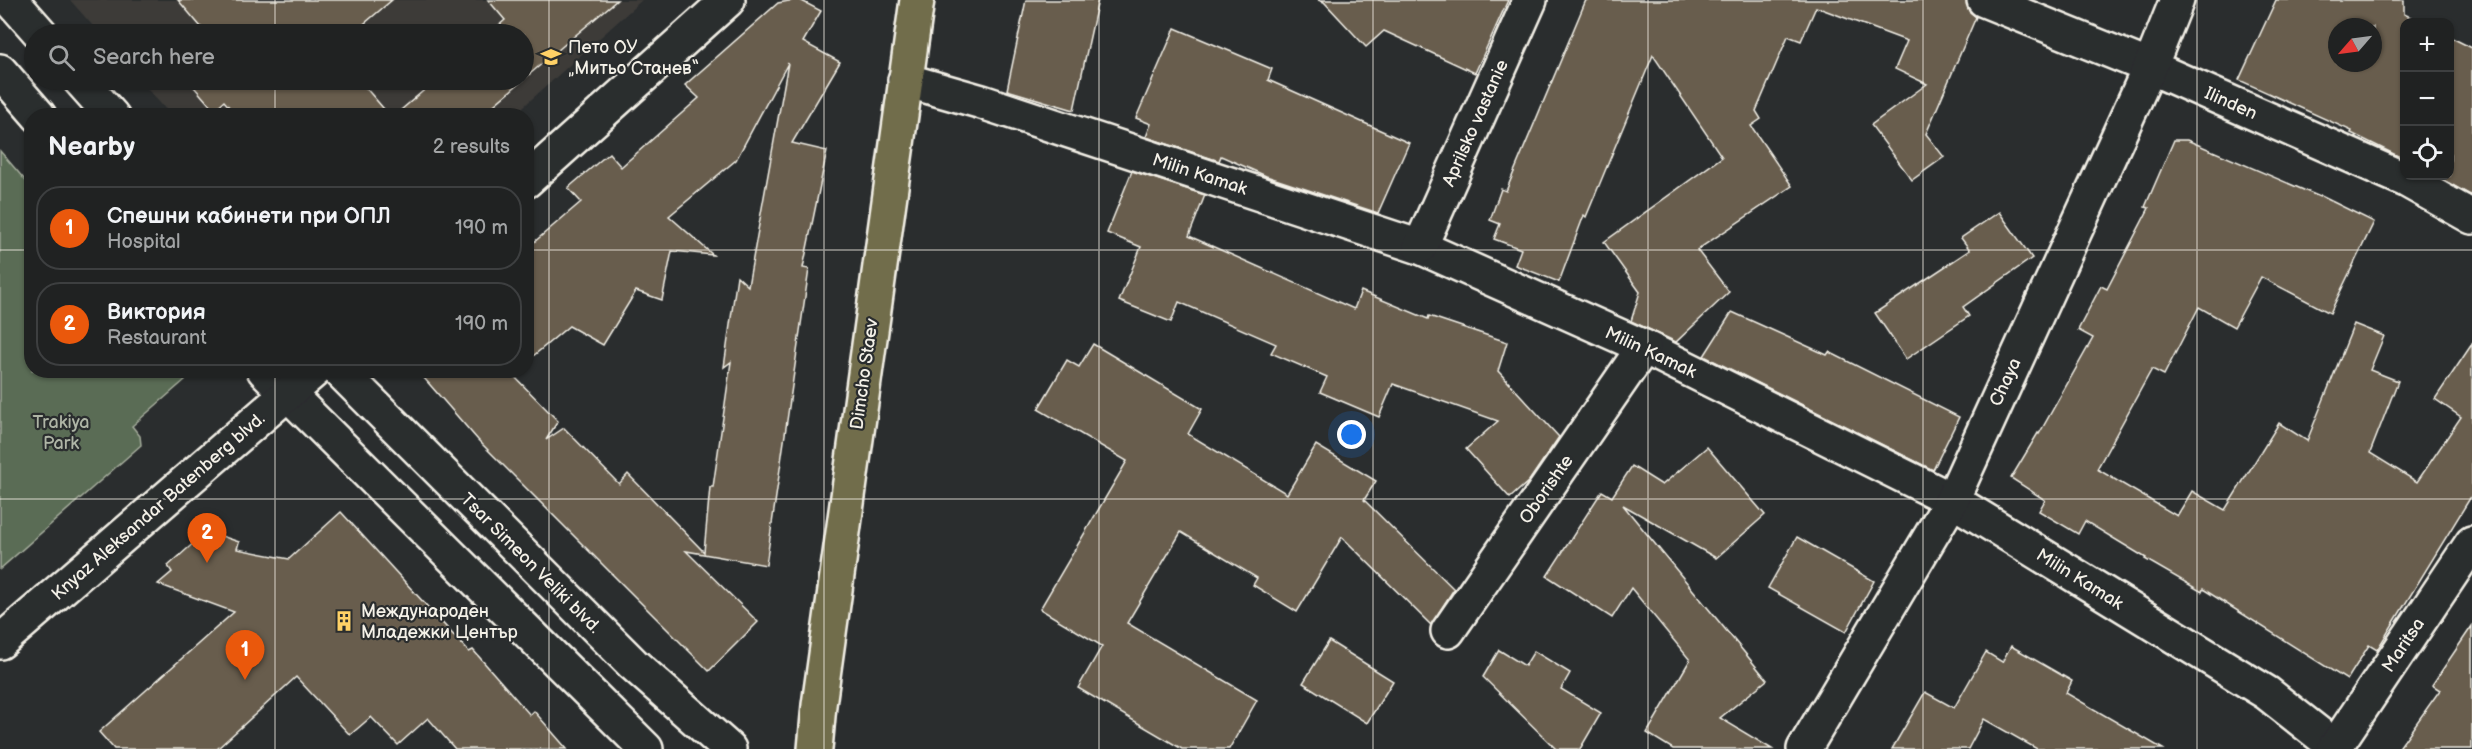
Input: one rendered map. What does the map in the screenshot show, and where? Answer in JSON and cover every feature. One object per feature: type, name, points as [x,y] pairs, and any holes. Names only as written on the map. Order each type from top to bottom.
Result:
[{"type":"main road","name":"Dimcho Staev","points":[[815,749],[820,693],[917,0]]},
{"type":"street","points":[[11,0],[32,24]]},
{"type":"street","points":[[534,174],[728,0]]},
{"type":"street","name":"Aprilsko vastanie","points":[[1419,247],[1530,0]]},
{"type":"street","name":"Ilinden","points":[[1984,0],[2150,67],[2406,180],[2472,217]]},
{"type":"street","name":"Chaya","points":[[1804,749],[1952,500],[2150,67],[2177,0]]},
{"type":"street","points":[[0,71],[32,108]]},
{"type":"street","name":"Milin Kamak","points":[[905,80],[982,102],[1419,247],[1644,347],[1952,500],[2267,693],[2337,748]]},
{"type":"street","points":[[89,90],[105,108]]},
{"type":"street","name":"Oborishte","points":[[1448,631],[1644,347]]},
{"type":"street","points":[[271,378],[646,749]]},
{"type":"street","name":"Knyaz Aleksandar Batenberg blvd.","points":[[0,642],[306,378]]},
{"type":"street","name":"Tsar Simeon Veliki blvd.","points":[[347,378],[633,664],[729,749]]},
{"type":"street","name":"Maritsa","points":[[2337,748],[2472,543]]},
{"type":"shaded area","name":"Пето ОУ „Митьо Станев“","points":[[70,0],[642,0],[522,108],[165,108],[148,90],[534,90],[534,24],[91,24]]},
{"type":"green space","name":"Trakiya Park","points":[[0,151],[24,179],[24,378],[187,378],[132,426],[140,436],[141,445],[0,569]]},
{"type":"building","points":[[178,0],[392,0],[364,24],[198,24]]},
{"type":"building","points":[[488,0],[617,0],[534,71],[534,24],[500,24],[505,20]]},
{"type":"building","points":[[800,0],[821,11],[803,42],[840,62],[792,143],[827,151],[803,268],[809,269],[766,565],[686,551],[758,622],[709,671],[478,440],[424,378],[516,378],[558,421],[546,440],[564,428],[619,484],[628,474],[704,552],[710,487],[713,487],[731,362],[724,367],[737,276],[748,286],[788,63],[736,160],[669,216],[713,255],[672,251],[662,300],[636,291],[603,345],[569,326],[534,355],[534,242],[581,202],[568,188],[609,153],[621,167],[699,98],[685,85],[778,3]]},
{"type":"building","points":[[1026,0],[1098,0],[1074,110],[1007,90]]},
{"type":"building","points":[[1318,0],[1508,0],[1475,73],[1384,31],[1366,47],[1324,2]]},
{"type":"building","points":[[1586,0],[1966,0],[1969,11],[1976,17],[1926,134],[1944,157],[1912,180],[1871,125],[1927,84],[1895,69],[1907,41],[1816,7],[1801,41],[1788,36],[1756,111],[1761,119],[1751,126],[1792,186],[1697,250],[1729,292],[1676,342],[1631,321],[1640,292],[1604,242],[1722,157],[1653,55],[1586,217],[1584,215],[1559,282],[1515,265],[1521,249],[1494,239],[1500,224],[1490,220],[1501,189],[1506,191]]},
{"type":"building","points":[[2276,0],[2404,0],[2404,14],[2412,18],[2400,18],[2400,157],[2351,133],[2352,131],[2239,80]]},
{"type":"building","points":[[1175,28],[1272,69],[1268,80],[1409,143],[1378,213],[1266,176],[1221,156],[1219,161],[1146,137],[1151,124],[1136,118]]},
{"type":"building","points":[[2454,39],[2472,48],[2472,196],[2443,180],[2454,180]]},
{"type":"building","points":[[197,90],[368,90],[383,108],[230,108],[224,101],[216,108],[212,108]]},
{"type":"building","points":[[424,90],[511,90],[490,108],[403,108]]},
{"type":"building","points":[[2174,140],[2187,140],[2321,196],[2374,222],[2330,313],[2261,277],[2234,327],[2199,307],[2164,375],[2152,369],[2097,469],[2177,516],[2192,491],[2225,510],[2279,423],[2307,441],[2354,324],[2384,336],[2370,370],[2398,381],[2370,453],[2417,482],[2461,417],[2435,399],[2472,344],[2472,495],[2377,650],[2369,645],[2347,680],[2203,589],[2202,592],[2085,521],[2078,534],[2039,511],[2045,500],[2011,478],[2039,434],[2093,338],[2078,330],[2101,286],[2107,289],[2149,208],[2145,207]]},
{"type":"building","points":[[1132,171],[1205,195],[1189,236],[1354,309],[1361,291],[1428,319],[1429,316],[1507,342],[1498,371],[1559,437],[1529,481],[1510,498],[1466,449],[1498,421],[1393,384],[1379,417],[1320,392],[1327,377],[1271,353],[1276,344],[1179,302],[1171,322],[1119,301],[1141,247],[1107,233]]},
{"type":"building","points":[[1999,212],[2032,258],[1963,307],[1969,316],[1906,359],[1875,313],[1970,250],[1961,238]]},
{"type":"building","points":[[1732,312],[1827,355],[1829,352],[1959,417],[1933,470],[1704,356]]},
{"type":"building","points":[[1093,344],[1202,409],[1188,434],[1287,494],[1316,445],[1376,481],[1364,500],[1454,589],[1431,625],[1342,537],[1297,612],[1253,585],[1257,578],[1181,532],[1127,623],[1257,700],[1229,749],[1182,749],[1078,688],[1102,646],[1040,609],[1127,461],[1038,409],[1067,360],[1079,367]]},
{"type":"building","points":[[1707,447],[1765,515],[1716,558],[1623,505],[1767,680],[1720,718],[1772,749],[1673,749],[1647,733],[1690,660],[1631,588],[1612,618],[1547,576],[1602,491],[1612,497],[1632,466],[1662,485]]},
{"type":"building","points":[[341,512],[469,652],[473,650],[530,715],[534,711],[567,749],[455,749],[428,718],[398,745],[371,717],[350,735],[296,677],[217,749],[114,749],[99,732],[234,612],[158,584],[172,572],[168,566],[207,531],[239,542],[237,549],[289,559]]},
{"type":"building","points":[[1797,537],[1874,581],[1846,632],[1768,588]]},
{"type":"building","points":[[2472,626],[2472,749],[2398,749],[2440,690],[2432,685]]},
{"type":"building","points":[[1329,641],[1393,681],[1367,723],[1303,683]]},
{"type":"building","points":[[2011,646],[2072,681],[2066,693],[2163,749],[2037,749],[1984,719],[1968,749],[1892,749],[1925,692],[1954,708],[1986,652],[2002,662]]},
{"type":"building","points":[[1499,650],[1525,666],[1534,651],[1570,673],[1561,689],[1601,713],[1580,749],[1556,749],[1483,677]]},
{"type":"place","name":"Пето ОУ „Митьо Станев“","points":[[551,57]]},
{"type":"place","name":"Виктория","points":[[207,563]]},
{"type":"place","name":"Международен Младежки Център","points":[[344,621]]},
{"type":"place","name":"Спешни кабинети при ОПЛ","points":[[245,680]]}]
